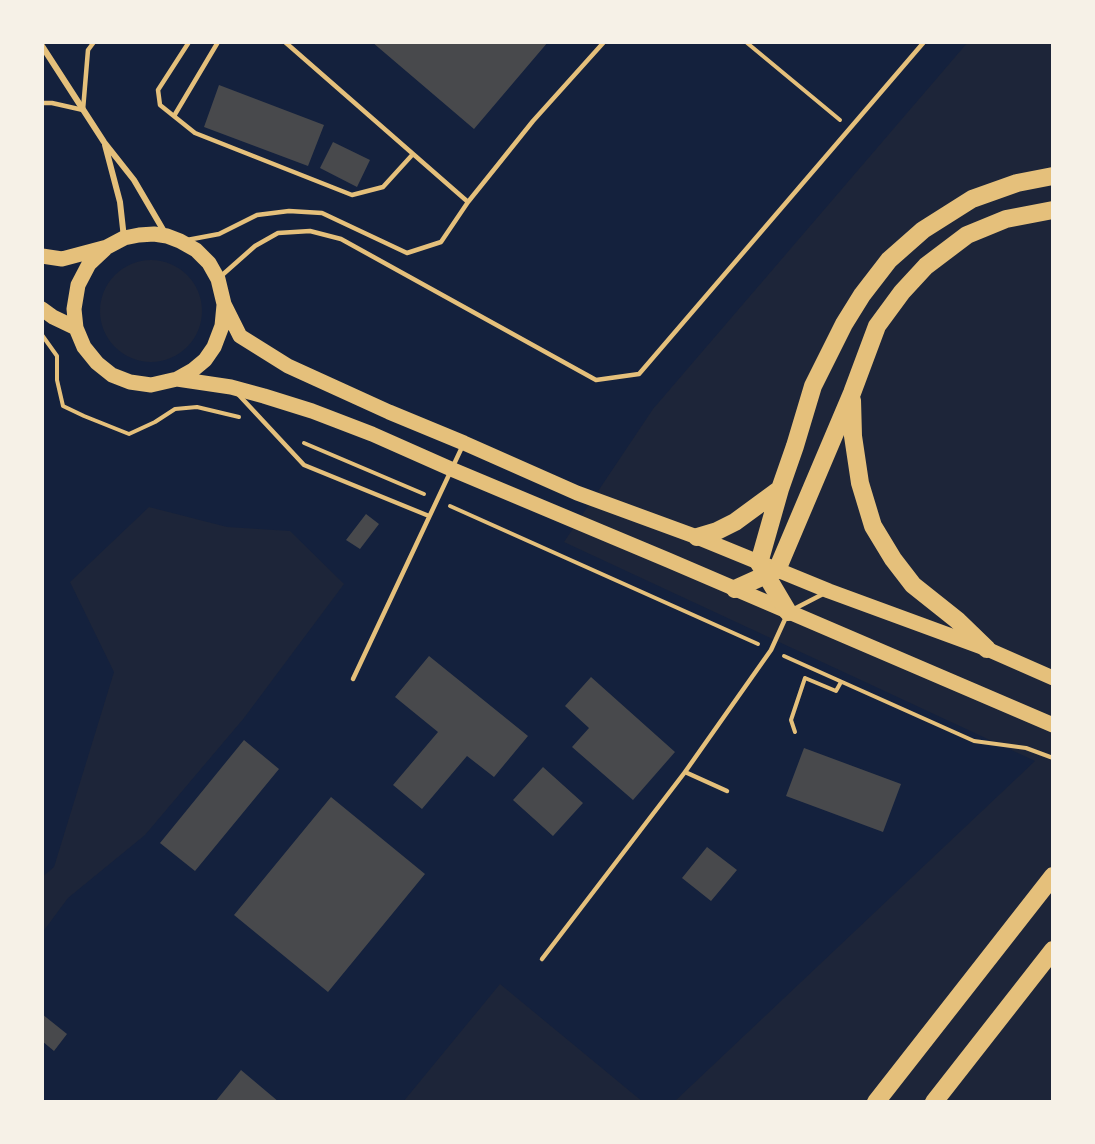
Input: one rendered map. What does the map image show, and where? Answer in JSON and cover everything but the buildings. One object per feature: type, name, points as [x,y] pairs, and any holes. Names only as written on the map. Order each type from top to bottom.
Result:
[{"type":"highway","points":[[788,612],[767,569],[780,489],[813,386],[862,294],[889,260],[923,230],[972,200],[1017,183],[1053,176]]},
{"type":"highway","points":[[735,589],[767,569],[852,393],[877,326],[902,292],[926,266],[967,235],[1006,219],[1053,210]]},
{"type":"highway","points":[[852,393],[853,436],[858,471],[873,526],[893,559],[913,585],[957,620],[987,649]]},
{"type":"highway","points":[[697,537],[735,522],[780,489]]},
{"type":"highway","points":[[876,1102],[1053,876]]},
{"type":"highway","points":[[934,1102],[1053,950]]},
{"type":"main road","points":[[42,255],[62,259],[107,247],[124,238],[139,235],[154,234],[174,238],[196,250],[209,263],[218,279],[224,304],[240,336],[288,366],[577,493],[697,537],[767,569],[987,649],[1053,678]]},
{"type":"main road","points":[[107,247],[89,264],[78,285],[74,309],[76,328],[84,347],[97,363],[112,375],[130,382],[151,385],[177,379],[193,370],[205,360],[214,347],[222,326],[224,304]]},
{"type":"main road","points":[[42,309],[76,328]]},
{"type":"main road","points":[[177,379],[231,387],[312,411],[372,434],[1053,725]]},
{"type":"street","points":[[42,46],[104,142],[134,180],[174,238]]},
{"type":"street","points":[[104,142],[120,202],[124,238]]},
{"type":"lane","points":[[42,103],[83,110],[88,50],[94,42]]},
{"type":"lane","points":[[189,42],[158,90],[159,105],[195,133],[352,195],[384,187],[413,154]]},
{"type":"lane","points":[[174,116],[218,42]]},
{"type":"lane","points":[[285,42],[468,202]]},
{"type":"lane","points":[[174,238],[219,234],[257,215],[289,211],[322,213],[407,253],[441,242],[468,202],[533,121],[604,42]]},
{"type":"lane","points":[[218,279],[255,246],[278,233],[310,231],[341,239],[596,380],[639,374],[924,42]]},
{"type":"lane","points":[[231,387],[304,465],[429,516]]},
{"type":"lane","points":[[353,679],[464,443]]},
{"type":"lane","points":[[542,958],[685,772],[771,650],[788,612],[829,591]]},
{"type":"lane","points":[[685,772],[727,791]]},
{"type":"path","points":[[746,42],[850,128]]},
{"type":"path","points":[[42,334],[57,357],[57,380],[63,406],[84,416]]},
{"type":"path","points":[[438,500],[974,741],[1026,748],[1053,758]]},
{"type":"path","points":[[795,732],[791,720],[805,678],[836,691],[841,682]]},
{"type":"shaded area","points":[[968,42],[1053,42],[1053,1102],[674,1102],[1035,761],[564,542],[653,409]]},
{"type":"shaded area","points":[[151,260],[170,264],[187,275],[198,292],[202,311],[198,330],[187,347],[170,358],[151,362],[132,358],[115,347],[104,330],[100,311],[104,292],[115,275],[132,264]]},
{"type":"shaded area","points":[[149,507],[227,527],[290,531],[344,584],[244,718],[145,835],[68,898],[42,933],[42,877],[54,867],[114,672],[70,582]]},
{"type":"shaded area","points":[[500,984],[643,1102],[403,1102]]}]
